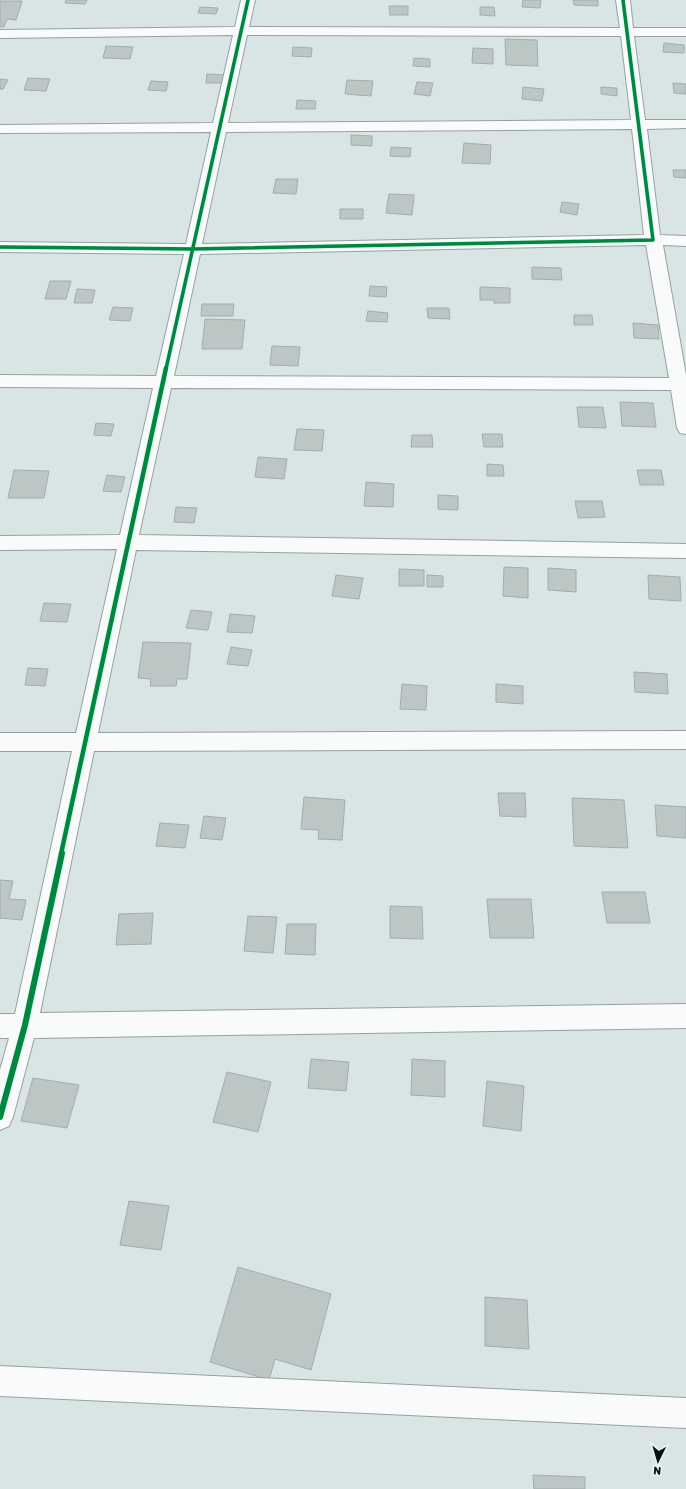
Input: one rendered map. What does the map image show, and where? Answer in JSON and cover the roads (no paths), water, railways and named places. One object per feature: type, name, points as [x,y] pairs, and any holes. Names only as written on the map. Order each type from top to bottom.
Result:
[{"type":"street","points":[[0,1117],[25,1025],[128,542],[248,0]]},
{"type":"street","points":[[623,0],[653,240],[682,384],[686,428]]},
{"type":"street","points":[[0,34],[241,31],[686,32]]},
{"type":"street","points":[[0,129],[686,124]]},
{"type":"street","points":[[0,247],[193,249],[653,240],[686,241]]},
{"type":"street","points":[[0,382],[682,384]]},
{"type":"street","points":[[0,543],[128,542],[686,551]]},
{"type":"street","points":[[0,742],[686,740]]},
{"type":"street","points":[[0,1026],[686,1016]]},
{"type":"street","points":[[0,1381],[686,1413]]}]
